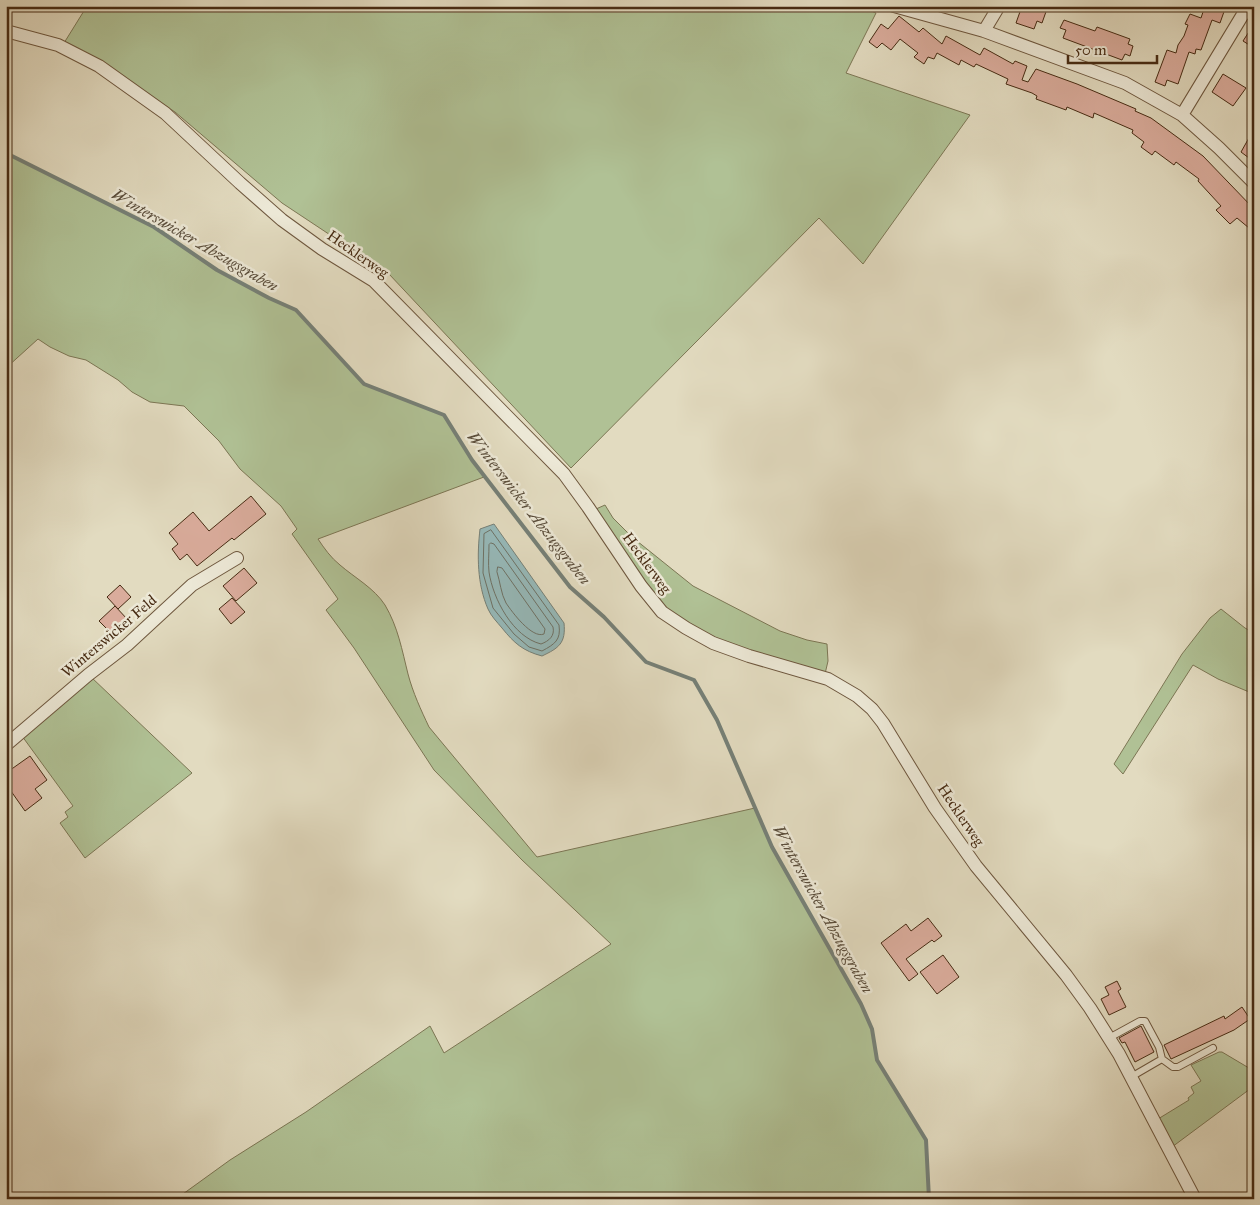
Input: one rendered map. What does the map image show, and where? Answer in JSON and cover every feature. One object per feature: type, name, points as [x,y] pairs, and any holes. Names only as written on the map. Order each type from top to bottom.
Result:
[{"type":"street","points":[[894,6],[984,31],[1125,83],[1182,115],[1254,183]]},
{"type":"street","points":[[984,31],[999,6]]},
{"type":"street","points":[[1182,115],[1248,13]]},
{"type":"street","name":"Hecklerweg","points":[[6,31],[58,45],[99,66],[127,85],[165,113],[282,220],[322,249],[374,281],[564,474],[588,506],[641,586],[662,612],[713,643],[749,656],[828,679],[857,696],[872,708],[935,808],[976,866],[1066,975],[1109,1038],[1195,1199]]},
{"type":"street","name":"Winterswicker Feld","points":[[6,745],[88,675],[127,645],[192,585],[237,558]]},
{"type":"lane","points":[[1109,1038],[1140,1021],[1145,1022],[1159,1048],[1162,1059],[1173,1067],[1178,1067],[1213,1048]]},
{"type":"lane","points":[[1131,1077],[1162,1059]]},
{"type":"green space","points":[[87,6],[859,6],[876,13],[846,73],[970,115],[863,264],[819,218],[571,468],[389,274],[282,203],[175,112],[102,64],[64,43]]},
{"type":"green space","points":[[6,153],[154,227],[217,270],[296,310],[364,384],[444,415],[484,477],[318,539],[334,559],[370,588],[385,605],[402,647],[412,688],[429,727],[537,857],[755,808],[772,847],[861,1004],[872,1029],[877,1060],[926,1140],[929,1199],[176,1199],[230,1160],[306,1112],[430,1026],[444,1053],[611,944],[522,860],[434,770],[354,648],[326,610],[338,599],[292,534],[297,529],[281,506],[240,469],[219,441],[184,406],[150,402],[132,392],[118,380],[86,360],[69,356],[38,339],[6,368]]},
{"type":"green space","points":[[605,505],[613,518],[632,537],[693,586],[780,631],[827,644],[828,661],[825,674],[725,644],[682,621],[657,600],[596,509]]},
{"type":"green space","points":[[1221,609],[1254,633],[1254,694],[1218,679],[1193,665],[1123,774],[1114,764],[1182,654],[1210,618]]},
{"type":"green space","points":[[91,677],[192,773],[85,858],[60,823],[68,817],[65,812],[73,806],[22,736]]},
{"type":"green space","points":[[1219,1052],[1254,1071],[1254,1086],[1172,1147],[1158,1119],[1189,1100],[1188,1098],[1194,1093],[1191,1087],[1201,1081],[1191,1065]]},
{"type":"water","points":[[494,524],[564,623],[564,635],[560,644],[542,656],[519,646],[496,621],[484,599],[479,569],[480,529]]},
{"type":"building","points":[[1022,6],[1048,6],[1042,23],[1037,21],[1034,29],[1016,23]]},
{"type":"building","points":[[1205,6],[1226,6],[1220,23],[1212,20],[1201,50],[1196,49],[1195,54],[1189,52],[1178,84],[1167,80],[1165,86],[1155,82],[1167,50],[1176,53],[1188,25],[1185,24],[1190,14],[1201,18]]},
{"type":"building","points":[[899,16],[919,32],[923,28],[942,44],[946,36],[980,55],[984,48],[1013,64],[1015,61],[1027,66],[1022,80],[1028,82],[1036,69],[1136,109],[1135,111],[1151,118],[1203,156],[1254,209],[1254,223],[1249,228],[1237,218],[1230,224],[1216,210],[1221,206],[1198,181],[1199,179],[1176,162],[1174,165],[1155,151],[1152,155],[1141,147],[1144,142],[1132,133],[1133,130],[1094,113],[1093,118],[1067,107],[1066,110],[1036,99],[1037,96],[1032,93],[1006,84],[1008,79],[976,64],[974,67],[961,60],[959,65],[937,53],[934,59],[928,57],[924,64],[914,57],[918,53],[900,39],[891,50],[882,43],[877,48],[869,42],[881,24],[888,29]]},
{"type":"building","points":[[1064,20],[1095,31],[1097,27],[1130,39],[1128,44],[1133,46],[1130,56],[1125,54],[1122,60],[1063,38],[1066,30],[1060,28]]},
{"type":"building","points":[[1254,24],[1254,48],[1243,41]]},
{"type":"building","points":[[1223,74],[1246,88],[1233,106],[1212,92]]},
{"type":"building","points":[[1254,129],[1254,154],[1252,153],[1249,158],[1241,152]]},
{"type":"building","points":[[251,496],[266,514],[234,540],[232,538],[197,566],[187,554],[180,560],[172,549],[178,544],[169,533],[193,512],[209,531]]},
{"type":"building","points":[[244,568],[257,583],[236,601],[223,586]]},
{"type":"building","points":[[120,585],[131,597],[118,609],[107,597]]},
{"type":"building","points":[[232,598],[245,612],[231,624],[219,609]]},
{"type":"building","points":[[115,606],[128,620],[121,630],[118,630],[113,635],[99,621]]},
{"type":"building","points":[[30,756],[47,780],[35,789],[42,798],[25,811],[6,784],[6,773]]},
{"type":"building","points":[[928,918],[942,936],[934,942],[932,940],[906,959],[918,974],[909,981],[881,943],[906,924],[911,931]]},
{"type":"building","points":[[943,955],[959,977],[937,994],[920,972]]},
{"type":"building","points":[[1117,981],[1121,989],[1118,991],[1126,1007],[1109,1015],[1101,999],[1109,995],[1105,987]]},
{"type":"building","points":[[1242,1007],[1250,1019],[1234,1030],[1171,1059],[1164,1045],[1224,1016],[1225,1019]]},
{"type":"building","points":[[1141,1026],[1154,1052],[1135,1062],[1125,1042],[1122,1043],[1119,1038]]},
{"type":"waterway","name":"Winterswicker Abzugsgraben","points":[[6,153],[154,227],[217,270],[296,310],[364,384],[444,415],[472,460],[570,587],[604,617],[646,662],[694,680],[717,720],[772,847],[861,1004],[872,1029],[877,1060],[926,1140],[929,1199]]}]
